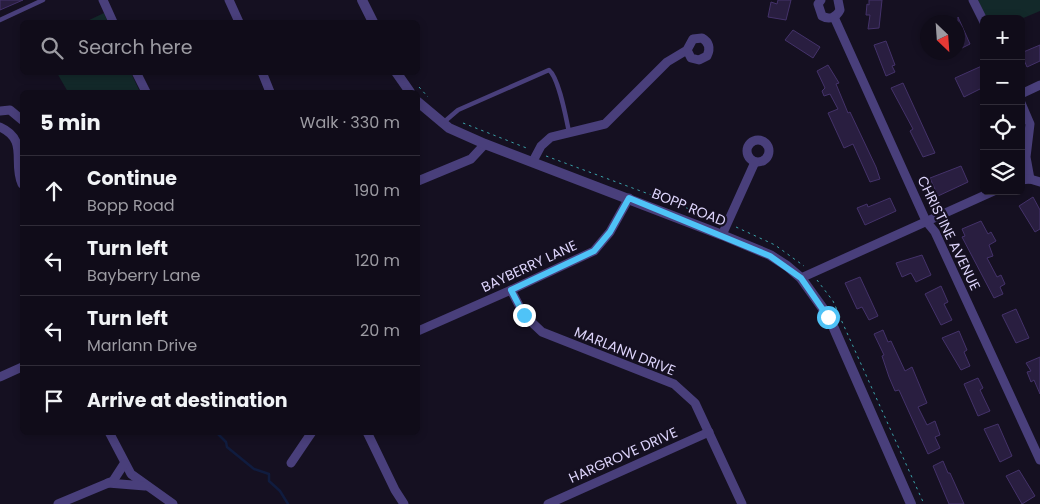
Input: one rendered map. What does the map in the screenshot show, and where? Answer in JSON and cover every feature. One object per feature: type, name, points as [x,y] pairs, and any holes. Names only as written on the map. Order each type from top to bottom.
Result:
[{"type":"street","points":[[103,0],[112,20]]},
{"type":"street","points":[[229,0],[238,20]]},
{"type":"street","points":[[362,0],[371,20]]},
{"type":"street","name":"CHRISTINE AVENUE","points":[[821,0],[818,8],[822,16],[826,18],[834,17],[926,221],[935,232],[1039,457]]},
{"type":"street","points":[[834,17],[840,10],[838,0]]},
{"type":"street","points":[[974,0],[981,15]]},
{"type":"street","points":[[536,157],[551,137],[605,124],[667,62],[687,50]]},
{"type":"street","points":[[138,75],[145,90]]},
{"type":"street","points":[[263,75],[269,90]]},
{"type":"street","points":[[399,75],[413,88]]},
{"type":"street","points":[[1025,92],[1040,85]]},
{"type":"street","name":"BOPP ROAD","points":[[420,103],[485,144],[536,157],[629,198],[770,256],[806,276],[840,340],[908,503]]},
{"type":"street","points":[[1022,105],[1030,124],[1026,157],[1026,179],[1040,182]]},
{"type":"street","points":[[0,111],[10,110],[20,118]]},
{"type":"street","points":[[0,127],[20,142]]},
{"type":"street","points":[[420,180],[471,159],[485,144]]},
{"type":"street","points":[[20,150],[18,165],[20,174]]},
{"type":"street","points":[[722,235],[755,162]]},
{"type":"street","points":[[806,276],[985,195]]},
{"type":"street","name":"BAYBERRY LANE","points":[[420,329],[511,290],[594,251],[610,232],[629,198]]},
{"type":"street","name":"MARLANN DRIVE","points":[[511,290],[524,315],[542,332],[674,384],[695,403],[742,504]]},
{"type":"street","points":[[0,377],[20,368]]},
{"type":"street","name":"HARGROVE DRIVE","points":[[548,504],[709,432]]},
{"type":"street","points":[[110,435],[124,464],[131,474],[173,504]]},
{"type":"street","points":[[291,463],[310,435]]},
{"type":"street","points":[[368,435],[395,490],[404,504]]},
{"type":"street","points":[[58,504],[113,480],[124,464]]},
{"type":"street","points":[[108,482],[146,486]]},
{"type":"lane","points":[[0,20],[43,0]]},
{"type":"lane","points":[[446,120],[458,110],[549,70],[552,72],[559,92],[569,133]]},
{"type":"path","points":[[420,93],[432,101]]},
{"type":"path","points":[[446,120],[536,157],[727,223],[775,245],[833,301],[924,504]]},
{"type":"green space","points":[[978,0],[1040,0],[1040,11],[1025,17],[1025,15],[984,15]]},
{"type":"green space","points":[[104,13],[107,20],[89,20]]},
{"type":"green space","points":[[58,75],[132,75],[139,90],[67,90]]},
{"type":"building","points":[[0,0],[23,0],[0,10]]},
{"type":"building","points":[[778,0],[791,0],[786,20],[768,17],[771,2],[777,4]]},
{"type":"building","points":[[869,0],[882,0],[879,28],[868,29],[870,15],[866,15]]},
{"type":"building","points":[[793,30],[820,47],[813,58],[785,40]]},
{"type":"building","points":[[965,33],[970,44],[965,46]]},
{"type":"building","points":[[886,41],[895,65],[892,66],[895,72],[886,76],[874,45]]},
{"type":"building","points":[[1040,45],[1040,61],[1027,67],[1025,51]]},
{"type":"building","points":[[828,65],[839,83],[836,84],[848,113],[850,112],[880,179],[870,182],[853,144],[844,148],[828,113],[838,109],[830,94],[824,96],[822,91],[825,88],[817,71]]},
{"type":"building","points":[[980,67],[980,89],[964,97],[955,78]]},
{"type":"building","points":[[903,83],[935,153],[923,157],[910,131],[913,129],[891,88]]},
{"type":"building","points":[[961,166],[968,182],[938,196],[930,178]]},
{"type":"building","points":[[1033,197],[1040,210],[1040,229],[1035,232],[1019,206]]},
{"type":"building","points":[[890,198],[896,211],[865,225],[857,208],[867,204],[868,207]]},
{"type":"building","points":[[981,221],[988,234],[991,232],[996,241],[989,245],[993,256],[987,258],[997,277],[1001,275],[1005,284],[1000,287],[1003,294],[994,298],[962,237],[965,236],[962,229]]},
{"type":"building","points":[[922,255],[931,275],[916,282],[911,273],[902,277],[896,263]]},
{"type":"building","points":[[860,277],[878,316],[869,320],[862,307],[857,309],[845,283]]},
{"type":"building","points":[[941,286],[948,302],[944,304],[952,320],[941,325],[925,294]]},
{"type":"building","points":[[1016,309],[1029,338],[1016,343],[1002,315]]},
{"type":"building","points":[[883,330],[888,342],[891,341],[905,371],[912,367],[927,403],[918,407],[927,425],[935,421],[940,435],[935,437],[940,448],[928,454],[899,390],[895,391],[889,377],[882,356],[884,355],[874,334]]},
{"type":"building","points":[[959,331],[967,350],[964,352],[970,366],[961,370],[942,338]]},
{"type":"building","points":[[1040,357],[1040,394],[1034,380],[1031,382],[1027,372],[1031,371],[1026,363]]},
{"type":"building","points":[[978,378],[983,388],[980,390],[990,411],[978,416],[964,384]]},
{"type":"building","points":[[998,424],[1012,456],[1000,462],[984,429]]},
{"type":"building","points":[[943,461],[964,504],[949,504],[933,466]]},
{"type":"building","points":[[1019,470],[1035,496],[1022,504],[1006,476]]},
{"type":"waterway","points":[[219,435],[226,442],[227,447],[254,469],[269,474],[269,481],[280,491],[288,504]]},
{"type":"route","points":[[524,315],[511,290],[594,251],[610,232],[629,198],[750,246],[787,266],[801,278],[828,317]]}]
